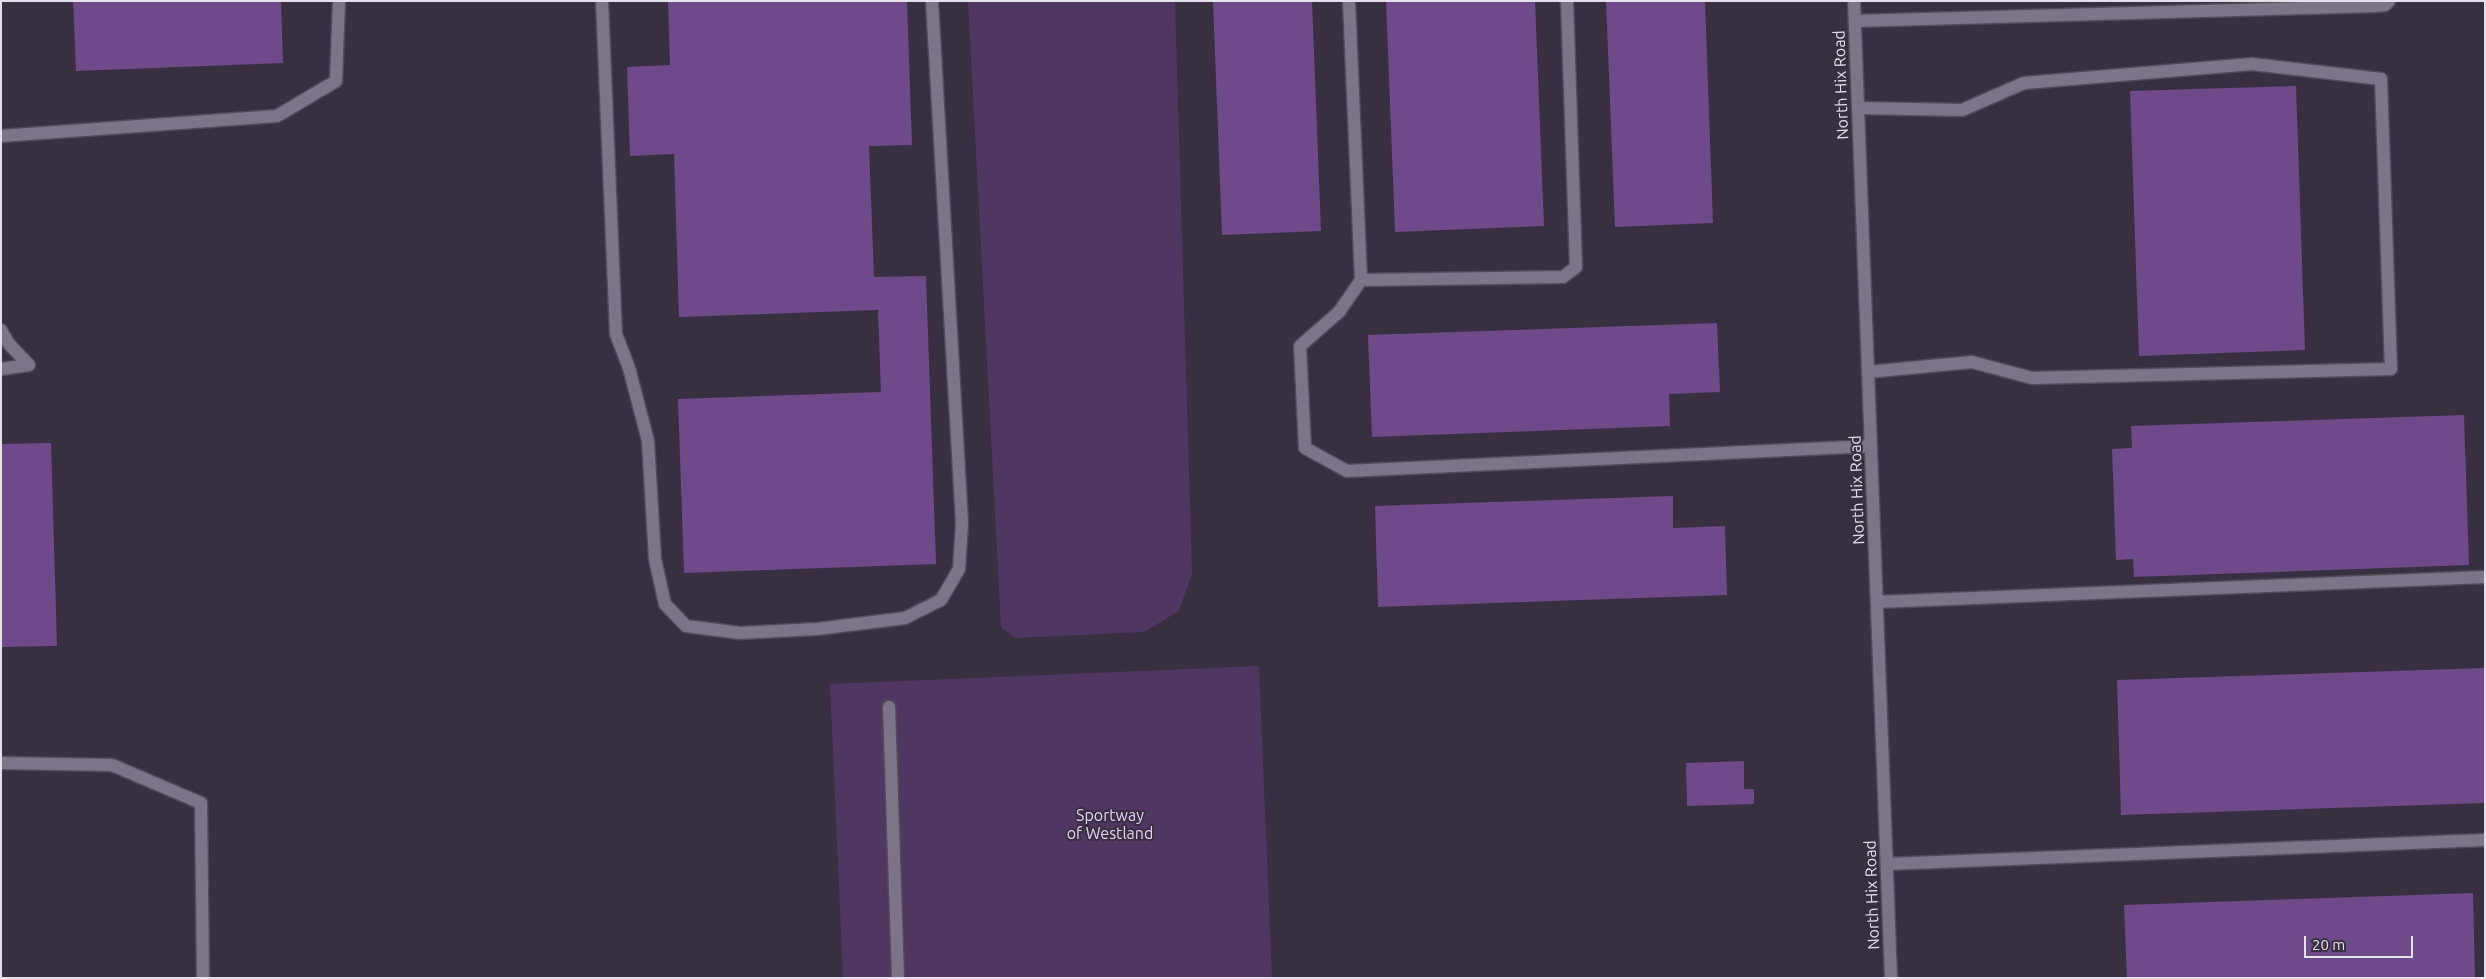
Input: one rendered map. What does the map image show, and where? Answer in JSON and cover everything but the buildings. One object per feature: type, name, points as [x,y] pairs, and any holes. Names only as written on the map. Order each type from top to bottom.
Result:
[{"type":"street","points":[[1,136],[277,116],[336,80],[339,1]]},
{"type":"street","points":[[602,1],[616,334],[629,368],[648,441],[655,559],[665,604],[686,626],[740,633],[817,629],[905,618],[941,600],[959,569],[962,523],[932,1]]},
{"type":"street","points":[[1350,1],[1361,280],[1339,312],[1300,346],[1305,448],[1347,471],[1871,446]]},
{"type":"street","points":[[1361,280],[1563,277],[1576,267],[1567,1]]},
{"type":"street","name":"North Hix Road","points":[[1854,1],[1891,978]]},
{"type":"street","points":[[1855,21],[2365,6],[2385,5],[2389,1]]},
{"type":"street","points":[[1859,108],[1962,110],[2024,83],[2252,64],[2381,79],[2391,369],[2032,378],[1972,362],[1868,372]]},
{"type":"street","points":[[1,330],[9,344],[29,365],[1,369]]},
{"type":"street","points":[[1877,602],[2485,577]]},
{"type":"street","points":[[889,707],[898,978]]},
{"type":"street","points":[[1,763],[112,765],[202,802],[203,978]]},
{"type":"street","points":[[1887,864],[2485,840]]},
{"type":"green space","points":[[968,1],[1175,1],[1192,574],[1179,611],[1144,632],[1015,638],[1001,627]]},
{"type":"green space","name":"Sportway of Westland","points":[[1259,666],[1272,978],[843,978],[830,684]]}]
